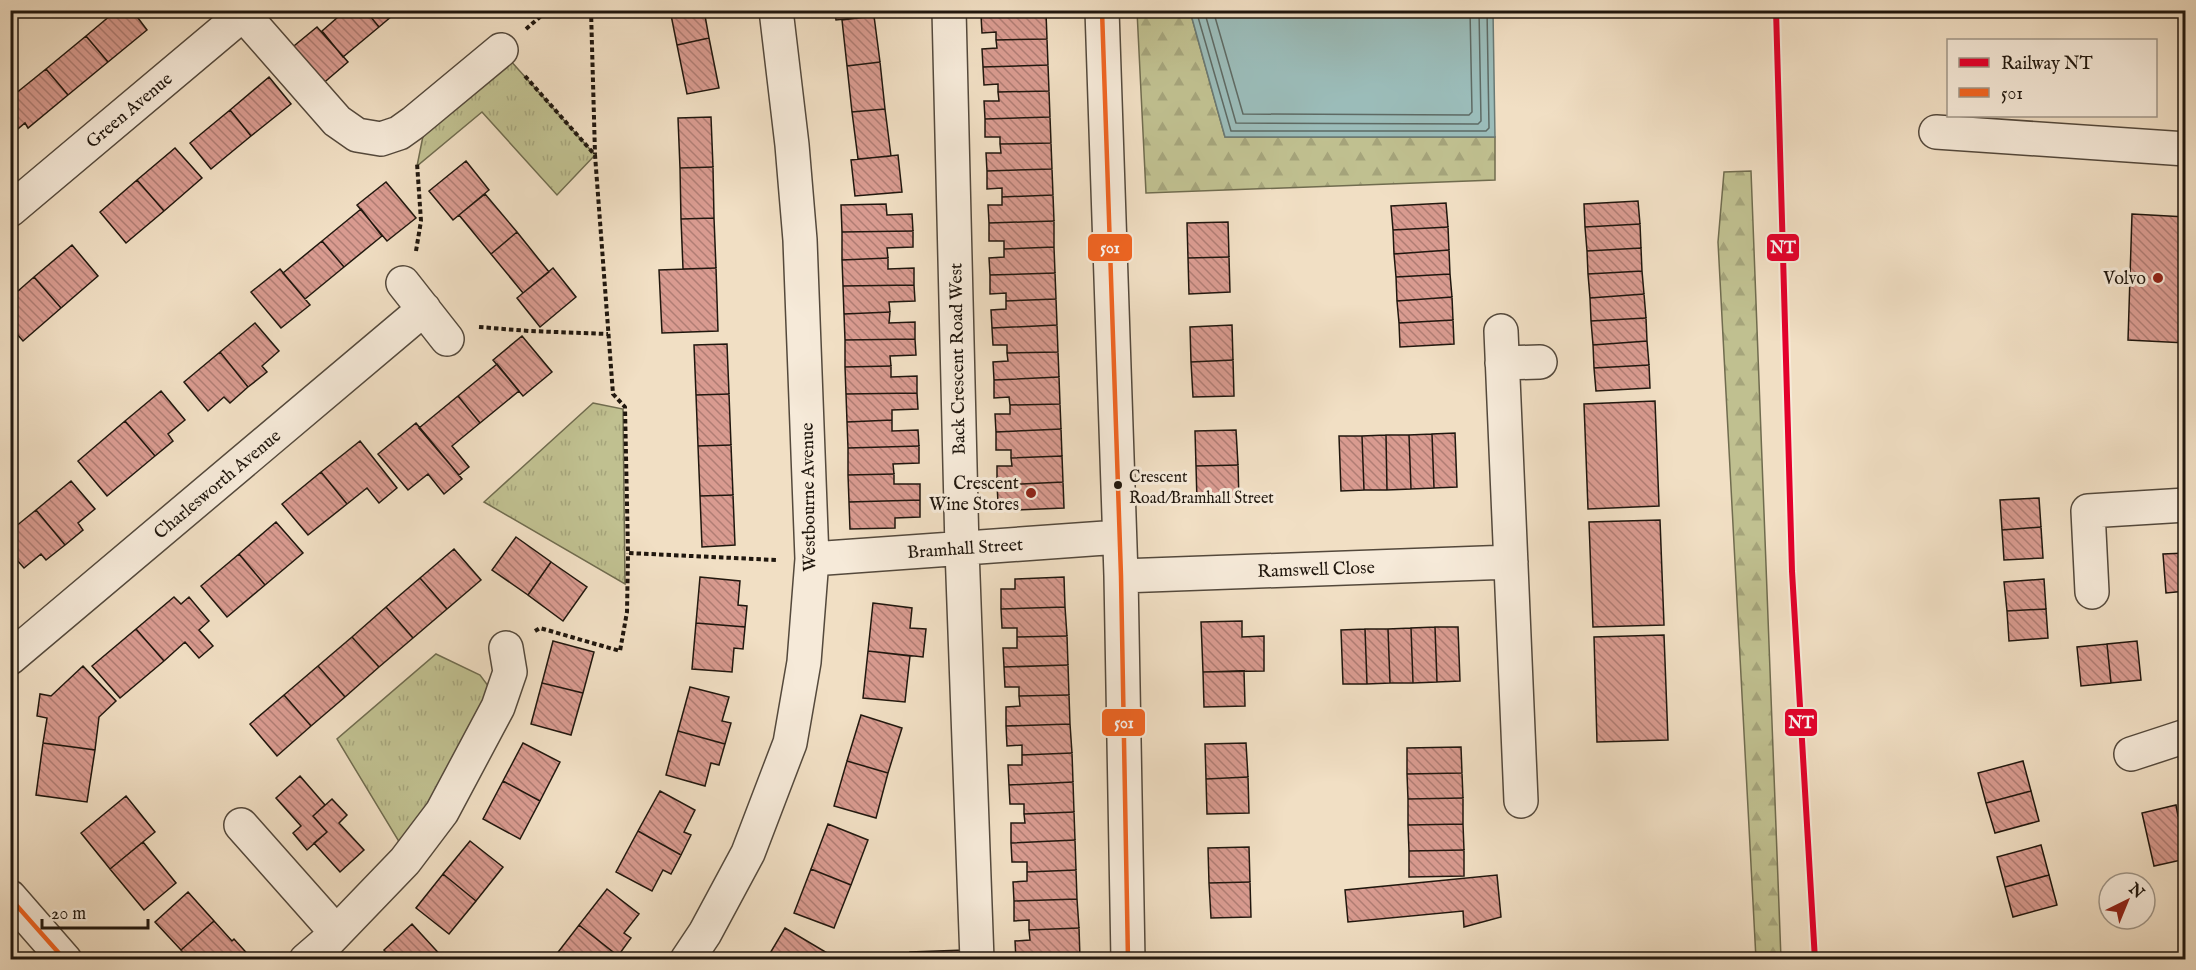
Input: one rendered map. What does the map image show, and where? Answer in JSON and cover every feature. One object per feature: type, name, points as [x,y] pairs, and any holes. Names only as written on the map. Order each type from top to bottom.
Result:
[{"type":"street","name":"Westbourne Avenue","points":[[687,960],[705,933],[748,853],[790,743],[804,662],[812,559],[800,240],[792,145],[776,10]]},
{"type":"street","name":"Back Crescent Road West","points":[[949,10],[962,549],[977,960]]},
{"type":"street","points":[[1101,10],[1121,576],[1128,960]]},
{"type":"street","points":[[239,14],[336,121],[357,135],[381,139],[399,133],[413,123],[501,50]]},
{"type":"street","name":"Green Avenue","points":[[10,210],[239,14]]},
{"type":"street","points":[[1936,132],[2186,149]]},
{"type":"street","points":[[403,283],[447,339]]},
{"type":"street","name":"Charlesworth Avenue","points":[[10,658],[424,309]]},
{"type":"street","points":[[1501,331],[1521,801]]},
{"type":"street","points":[[1502,363],[1540,362]]},
{"type":"street","points":[[2092,592],[2088,511],[2186,505]]},
{"type":"street","name":"Bramhall Street","points":[[812,559],[1119,537]]},
{"type":"street","name":"Ramswell Close","points":[[1121,576],[1511,562]]},
{"type":"street","points":[[241,825],[329,948],[405,861],[442,812],[498,707],[510,672],[506,648]]},
{"type":"street","points":[[2132,754],[2186,736]]},
{"type":"street","points":[[10,897],[65,960]]},
{"type":"path","points":[[506,648],[540,628],[620,651],[627,612],[625,407],[613,394],[596,154],[591,10]]},
{"type":"path","points":[[501,50],[596,154]]},
{"type":"path","points":[[403,283],[414,262],[421,221],[413,123]]},
{"type":"path","points":[[447,339],[464,325],[529,331],[608,334]]},
{"type":"path","points":[[628,553],[785,561],[812,559]]},
{"type":"green space","points":[[1137,11],[1190,11],[1225,137],[1495,137],[1495,180],[1146,193]]},
{"type":"green space","points":[[501,50],[595,155],[557,195],[482,112],[417,166],[428,111]]},
{"type":"green space","points":[[1751,171],[1781,960],[1756,959],[1718,242],[1724,172]]},
{"type":"green space","points":[[593,403],[623,409],[625,584],[484,502]]},
{"type":"green space","points":[[436,654],[480,675],[489,687],[443,787],[401,845],[337,739]]},
{"type":"water","points":[[1190,11],[1493,11],[1495,137],[1225,137]]},
{"type":"building","points":[[117,10],[132,10],[147,30],[108,62],[86,36]]},
{"type":"building","points":[[346,10],[365,10],[379,27],[343,57],[322,31]]},
{"type":"building","points":[[365,10],[399,10],[379,27]]},
{"type":"building","points":[[670,10],[704,10],[709,38],[677,45]]},
{"type":"building","points":[[834,10],[882,10],[882,15],[836,20]]},
{"type":"building","points":[[1994,10],[2109,10],[2108,17],[1994,13]]},
{"type":"building","points":[[1046,13],[1047,39],[996,40],[996,32],[982,33],[981,15]]},
{"type":"building","points":[[874,16],[880,62],[847,66],[842,20]]},
{"type":"building","points":[[317,27],[348,62],[320,86],[289,50]]},
{"type":"building","points":[[86,36],[108,62],[68,95],[46,69]]},
{"type":"building","points":[[709,38],[719,88],[687,94],[677,45]]},
{"type":"building","points":[[1047,39],[1048,65],[983,67],[982,49],[997,48],[996,40]]},
{"type":"building","points":[[880,62],[885,109],[852,112],[847,66]]},
{"type":"building","points":[[1048,65],[1049,91],[998,92],[998,84],[984,85],[983,67]]},
{"type":"building","points":[[46,69],[68,95],[28,128],[25,123],[13,133],[10,131],[10,98]]},
{"type":"building","points":[[269,77],[291,104],[251,136],[230,110]]},
{"type":"building","points":[[1049,91],[1050,117],[985,119],[984,101],[999,101],[998,92]]},
{"type":"building","points":[[885,109],[891,156],[858,159],[852,112]]},
{"type":"building","points":[[230,110],[251,136],[211,169],[190,143]]},
{"type":"building","points":[[711,117],[713,167],[680,168],[678,118]]},
{"type":"building","points":[[1050,117],[1051,143],[1000,144],[1000,137],[985,137],[985,119]]},
{"type":"building","points":[[1051,143],[1052,169],[987,171],[986,153],[1001,153],[1000,144]]},
{"type":"building","points":[[175,148],[202,178],[164,211],[137,180]]},
{"type":"building","points":[[898,155],[902,192],[855,196],[851,160]]},
{"type":"building","points":[[466,161],[489,190],[453,220],[429,191]]},
{"type":"building","points":[[713,167],[714,218],[681,219],[680,168]]},
{"type":"building","points":[[1052,169],[1053,195],[1002,197],[1002,188],[987,189],[987,171]]},
{"type":"building","points":[[137,180],[164,211],[126,243],[100,212]]},
{"type":"building","points":[[386,182],[416,218],[387,241],[357,205]]},
{"type":"building","points":[[485,194],[517,232],[491,254],[459,215]]},
{"type":"building","points":[[1053,195],[1054,221],[989,223],[988,205],[1002,205],[1002,197]]},
{"type":"building","points":[[1638,201],[1640,224],[1585,227],[1584,204]]},
{"type":"building","points":[[1446,203],[1448,227],[1393,230],[1391,206]]},
{"type":"building","points":[[886,204],[887,215],[912,214],[913,231],[842,232],[841,205]]},
{"type":"building","points":[[361,209],[382,236],[344,267],[322,241]]},
{"type":"building","name":"Volvo","points":[[2132,214],[2186,217],[2186,343],[2128,340]]},
{"type":"building","points":[[714,218],[716,268],[683,269],[681,219]]},
{"type":"building","points":[[1054,221],[1054,247],[1004,249],[1004,241],[989,241],[989,223]]},
{"type":"building","points":[[1228,222],[1229,257],[1188,258],[1187,223]]},
{"type":"building","points":[[1640,224],[1641,248],[1587,251],[1585,227]]},
{"type":"building","points":[[1448,227],[1449,250],[1394,254],[1393,230]]},
{"type":"building","points":[[913,231],[913,247],[887,248],[888,258],[842,260],[842,232]]},
{"type":"building","points":[[517,232],[549,272],[523,293],[491,254]]},
{"type":"building","points":[[322,241],[344,267],[305,299],[283,273]]},
{"type":"building","points":[[72,245],[98,276],[61,308],[34,277]]},
{"type":"building","points":[[1054,247],[1055,273],[990,275],[989,258],[1004,257],[1004,249]]},
{"type":"building","points":[[1641,248],[1642,271],[1588,274],[1587,251]]},
{"type":"building","points":[[1449,250],[1450,274],[1396,277],[1394,254]]},
{"type":"building","points":[[1229,257],[1230,292],[1189,294],[1188,258]]},
{"type":"building","points":[[888,258],[888,269],[914,268],[914,285],[843,286],[842,260]]},
{"type":"building","points":[[553,268],[576,297],[540,327],[517,298]]},
{"type":"building","points":[[716,268],[718,331],[662,333],[659,270]]},
{"type":"building","points":[[280,269],[310,305],[281,328],[251,292]]},
{"type":"building","points":[[1642,271],[1644,294],[1590,298],[1588,274]]},
{"type":"building","points":[[1055,273],[1056,299],[1006,301],[1006,293],[990,294],[990,275]]},
{"type":"building","points":[[1450,274],[1452,297],[1397,301],[1396,277]]},
{"type":"building","points":[[34,277],[61,308],[23,341],[10,326],[10,298]]},
{"type":"building","points":[[914,285],[915,301],[889,302],[890,312],[844,314],[843,286]]},
{"type":"building","points":[[1644,294],[1646,318],[1591,321],[1590,298]]},
{"type":"building","points":[[1452,297],[1453,320],[1399,323],[1397,301]]},
{"type":"building","points":[[1056,299],[1057,325],[992,328],[991,310],[1006,309],[1006,301]]},
{"type":"building","points":[[890,312],[889,323],[915,322],[915,339],[845,340],[844,314]]},
{"type":"building","points":[[1646,318],[1647,341],[1593,345],[1591,321]]},
{"type":"building","points":[[1453,320],[1454,344],[1400,347],[1399,323]]},
{"type":"building","points":[[255,323],[279,351],[262,366],[267,372],[248,387],[220,352]]},
{"type":"building","points":[[1057,325],[1058,352],[1007,353],[1007,345],[993,345],[992,328]]},
{"type":"building","points":[[1232,325],[1233,360],[1191,362],[1190,327]]},
{"type":"building","points":[[522,336],[552,372],[523,396],[493,360]]},
{"type":"building","points":[[915,339],[916,355],[890,356],[891,366],[845,367],[845,340]]},
{"type":"building","points":[[1647,341],[1649,365],[1594,368],[1593,345]]},
{"type":"building","points":[[727,344],[729,394],[696,395],[694,345]]},
{"type":"building","points":[[220,352],[248,387],[230,403],[224,397],[208,411],[184,382]]},
{"type":"building","points":[[1058,352],[1059,377],[994,380],[993,362],[1008,361],[1007,353]]},
{"type":"building","points":[[1233,360],[1234,396],[1193,397],[1191,362]]},
{"type":"building","points":[[497,364],[519,391],[480,423],[458,396]]},
{"type":"building","points":[[1649,365],[1650,388],[1596,391],[1594,368]]},
{"type":"building","points":[[891,366],[891,377],[917,376],[917,393],[846,394],[845,367]]},
{"type":"building","points":[[1059,377],[1060,404],[1010,405],[1009,397],[994,398],[994,380]]},
{"type":"building","points":[[161,391],[185,420],[168,434],[173,441],[155,456],[125,421]]},
{"type":"building","points":[[917,393],[918,409],[892,410],[892,420],[847,422],[846,394]]},
{"type":"building","points":[[729,394],[731,445],[698,446],[696,395]]},
{"type":"building","points":[[458,396],[480,423],[452,446],[469,467],[459,475],[419,428]]},
{"type":"building","points":[[1655,401],[1659,506],[1588,509],[1584,404]]},
{"type":"building","points":[[1060,404],[1061,429],[996,432],[995,414],[1010,414],[1010,405]]},
{"type":"building","points":[[892,420],[892,431],[918,430],[919,446],[848,448],[847,422]]},
{"type":"building","points":[[125,421],[155,456],[107,496],[78,461]]},
{"type":"building","points":[[416,423],[462,479],[444,494],[428,474],[408,490],[378,454]]},
{"type":"building","points":[[1061,429],[1062,456],[1011,458],[1011,450],[996,450],[996,432]]},
{"type":"building","points":[[1236,430],[1238,465],[1196,466],[1195,431]]},
{"type":"building","points":[[1455,433],[1457,487],[1434,488],[1432,434]]},
{"type":"building","points":[[1432,434],[1434,488],[1411,489],[1409,435]]},
{"type":"building","points":[[1386,435],[1387,490],[1364,490],[1362,436]]},
{"type":"building","points":[[1386,435],[1409,435],[1411,489],[1387,490]]},
{"type":"building","points":[[1339,436],[1362,436],[1364,490],[1341,491]]},
{"type":"building","points":[[360,441],[397,488],[379,503],[367,488],[347,504],[321,472]]},
{"type":"building","points":[[731,445],[733,495],[700,496],[698,446]]},
{"type":"building","points":[[919,446],[919,463],[893,464],[894,474],[848,475],[848,448]]},
{"type":"building","points":[[1062,456],[1063,482],[997,485],[997,466],[1012,466],[1011,458]]},
{"type":"building","points":[[1238,465],[1239,501],[1197,501],[1196,466]]},
{"type":"building","points":[[321,472],[347,504],[308,535],[282,504]]},
{"type":"building","points":[[894,474],[894,484],[920,484],[920,500],[849,502],[848,475]]},
{"type":"building","points":[[71,481],[95,509],[78,523],[83,530],[65,545],[36,510]]},
{"type":"building","name":"Crescent Wine Stores","points":[[1063,482],[1064,508],[1013,510],[1013,502],[998,502],[997,485]]},
{"type":"building","points":[[733,495],[735,545],[702,547],[700,496]]},
{"type":"building","points":[[2039,498],[2041,527],[2002,530],[2000,500]]},
{"type":"building","points":[[920,500],[920,517],[895,518],[895,528],[850,529],[849,502]]},
{"type":"building","points":[[36,510],[65,545],[46,560],[41,554],[24,568],[10,552],[10,531]]},
{"type":"building","points":[[1660,520],[1664,625],[1593,627],[1589,522]]},
{"type":"building","points":[[276,522],[303,553],[265,585],[239,554]]},
{"type":"building","points":[[2041,527],[2043,558],[2004,560],[2002,530]]},
{"type":"building","points":[[516,537],[551,562],[528,595],[492,570]]},
{"type":"building","points":[[454,549],[481,580],[447,609],[420,578]]},
{"type":"building","points":[[2186,553],[2186,591],[2166,593],[2163,554]]},
{"type":"building","points":[[239,554],[265,585],[227,617],[201,586]]},
{"type":"building","points":[[551,562],[587,587],[563,621],[528,595]]},
{"type":"building","points":[[700,577],[740,581],[738,605],[747,606],[745,627],[696,623]]},
{"type":"building","points":[[1064,577],[1065,607],[1001,609],[1001,589],[1015,589],[1015,579]]},
{"type":"building","points":[[420,578],[447,609],[413,638],[386,607]]},
{"type":"building","points":[[2044,579],[2046,609],[2007,611],[2004,582]]},
{"type":"building","points":[[174,597],[181,604],[189,597],[209,621],[199,630],[213,646],[199,658],[185,642],[164,661],[136,629]]},
{"type":"building","points":[[873,603],[912,608],[910,628],[926,629],[923,657],[868,651]]},
{"type":"building","points":[[386,607],[413,638],[379,667],[352,637]]},
{"type":"building","points":[[1065,607],[1067,636],[1017,637],[1017,628],[1002,628],[1001,609]]},
{"type":"building","points":[[2046,609],[2048,638],[2009,641],[2007,611]]},
{"type":"building","points":[[1242,621],[1242,637],[1264,636],[1264,671],[1203,672],[1201,622]]},
{"type":"building","points":[[696,623],[745,627],[743,649],[734,648],[732,672],[692,669]]},
{"type":"building","points":[[1435,627],[1458,627],[1460,681],[1437,682]]},
{"type":"building","points":[[1435,627],[1437,682],[1413,683],[1411,628]]},
{"type":"building","points":[[1411,628],[1413,683],[1390,683],[1388,629]]},
{"type":"building","points":[[136,629],[164,661],[120,698],[92,666]]},
{"type":"building","points":[[1365,629],[1367,684],[1343,684],[1341,630]]},
{"type":"building","points":[[1365,629],[1388,629],[1390,683],[1367,684]]},
{"type":"building","points":[[1664,635],[1668,740],[1597,742],[1594,637]]},
{"type":"building","points":[[1067,636],[1068,665],[1004,667],[1003,648],[1017,648],[1017,637]]},
{"type":"building","points":[[352,637],[379,667],[345,697],[318,666]]},
{"type":"building","points":[[553,641],[594,652],[583,693],[542,683]]},
{"type":"building","points":[[2137,641],[2141,680],[2111,683],[2107,644]]},
{"type":"building","points":[[2107,644],[2111,683],[2081,686],[2077,647]]},
{"type":"building","points":[[868,651],[910,656],[905,702],[863,698]]},
{"type":"building","points":[[1068,665],[1069,695],[1019,696],[1019,687],[1005,687],[1004,667]]},
{"type":"building","points":[[83,666],[116,701],[99,717],[95,750],[43,743],[47,718],[37,716],[40,694],[51,696]]},
{"type":"building","points":[[318,666],[345,697],[311,726],[284,695]]},
{"type":"building","points":[[1244,671],[1245,706],[1204,707],[1203,672]]},
{"type":"building","points":[[542,683],[583,693],[571,735],[531,724]]},
{"type":"building","points":[[690,687],[729,697],[722,721],[731,723],[725,744],[678,731]]},
{"type":"building","points":[[284,695],[311,726],[277,756],[250,724]]},
{"type":"building","points":[[1069,695],[1070,724],[1006,726],[1006,707],[1020,706],[1019,696]]},
{"type":"building","points":[[861,715],[902,728],[888,773],[847,761]]},
{"type":"building","points":[[1070,724],[1072,753],[1022,755],[1022,745],[1007,746],[1006,726]]},
{"type":"building","points":[[678,731],[725,744],[719,765],[711,763],[705,786],[666,775]]},
{"type":"building","points":[[43,743],[95,750],[87,802],[36,795]]},
{"type":"building","points":[[523,743],[560,762],[540,801],[503,781]]},
{"type":"building","points":[[1246,743],[1248,777],[1206,779],[1205,744]]},
{"type":"building","points":[[1461,747],[1462,773],[1407,774],[1407,748]]},
{"type":"building","points":[[1072,753],[1073,782],[1009,785],[1008,765],[1022,765],[1022,755]]},
{"type":"building","points":[[847,761],[888,773],[876,818],[834,806]]},
{"type":"building","points":[[2023,761],[2031,791],[1986,803],[1978,773]]},
{"type":"building","points":[[1462,773],[1463,798],[1408,799],[1407,774]]},
{"type":"building","points":[[300,776],[325,805],[313,816],[327,832],[307,850],[293,833],[301,826],[276,798]]},
{"type":"building","points":[[1248,777],[1249,813],[1207,814],[1206,779]]},
{"type":"building","points":[[503,781],[540,801],[520,839],[483,819]]},
{"type":"building","points":[[1073,782],[1074,812],[1024,814],[1024,804],[1010,804],[1009,785]]},
{"type":"building","points":[[660,791],[695,810],[684,832],[691,835],[681,855],[638,831]]},
{"type":"building","points":[[2031,791],[2039,821],[1995,833],[1986,803]]},
{"type":"building","points":[[126,796],[155,832],[110,869],[81,833]]},
{"type":"building","points":[[1463,798],[1463,824],[1408,825],[1408,799]]},
{"type":"building","points":[[332,799],[347,815],[339,823],[364,850],[340,872],[314,843],[327,832],[313,816]]},
{"type":"building","points":[[2176,805],[2178,816],[2186,815],[2186,859],[2154,866],[2142,813]]},
{"type":"building","points":[[1074,812],[1075,840],[1011,843],[1011,823],[1025,823],[1024,814]]},
{"type":"building","points":[[828,824],[868,840],[851,885],[811,869]]},
{"type":"building","points":[[1463,824],[1464,850],[1409,851],[1408,825]]},
{"type":"building","points":[[638,831],[681,855],[671,874],[663,870],[652,891],[616,872]]},
{"type":"building","points":[[1075,840],[1076,870],[1027,872],[1027,862],[1012,862],[1011,843]]},
{"type":"building","points":[[470,841],[503,867],[476,901],[443,874]]},
{"type":"building","points":[[143,842],[176,883],[144,910],[110,869]]},
{"type":"building","points":[[2041,845],[2049,875],[2005,887],[1997,857]]},
{"type":"building","points":[[1249,847],[1250,882],[1209,883],[1208,848]]},
{"type":"building","points":[[1464,850],[1464,876],[1409,877],[1409,851]]},
{"type":"building","points":[[811,869],[851,885],[834,928],[794,913]]},
{"type":"building","points":[[1076,870],[1077,899],[1014,901],[1013,882],[1027,881],[1027,872]]},
{"type":"building","points":[[443,874],[476,901],[449,934],[416,908]]},
{"type":"building","points":[[1497,875],[1501,917],[1464,927],[1463,911],[1348,922],[1345,890]]},
{"type":"building","points":[[2049,875],[2057,905],[2013,917],[2005,887]]},
{"type":"building","points":[[1250,882],[1251,917],[1211,918],[1209,883]]},
{"type":"building","points":[[607,889],[639,914],[624,933],[631,938],[618,956],[579,925]]},
{"type":"building","points":[[188,892],[214,921],[181,950],[155,922]]},
{"type":"building","points":[[1077,899],[1079,928],[1029,930],[1029,920],[1014,921],[1014,901]]},
{"type":"building","points":[[214,921],[253,960],[189,960],[181,950]]},
{"type":"building","points":[[412,924],[445,960],[393,960],[384,950]]},
{"type":"building","points":[[579,925],[618,956],[615,960],[552,960]]},
{"type":"building","points":[[785,928],[839,960],[766,960]]},
{"type":"building","points":[[1079,928],[1080,958],[1016,960],[1015,941],[1030,940],[1029,930]]},
{"type":"building","points":[[964,950],[964,960],[910,960],[910,952]]},
{"type":"rail line","name":"NT","points":[[1776,10],[1792,571],[1815,960]]},
{"type":"transit line","name":"501","points":[[1102,10],[1121,576],[1128,960]]},
{"type":"transit line","name":"501","points":[[10,898],[65,960]]},
{"type":"place","name":"Volvo","points":[[2158,278]]},
{"type":"place","name":"Crescent Road/Bramhall Street","points":[[1118,485]]},
{"type":"place","name":"Crescent Wine Stores","points":[[1031,493]]}]
